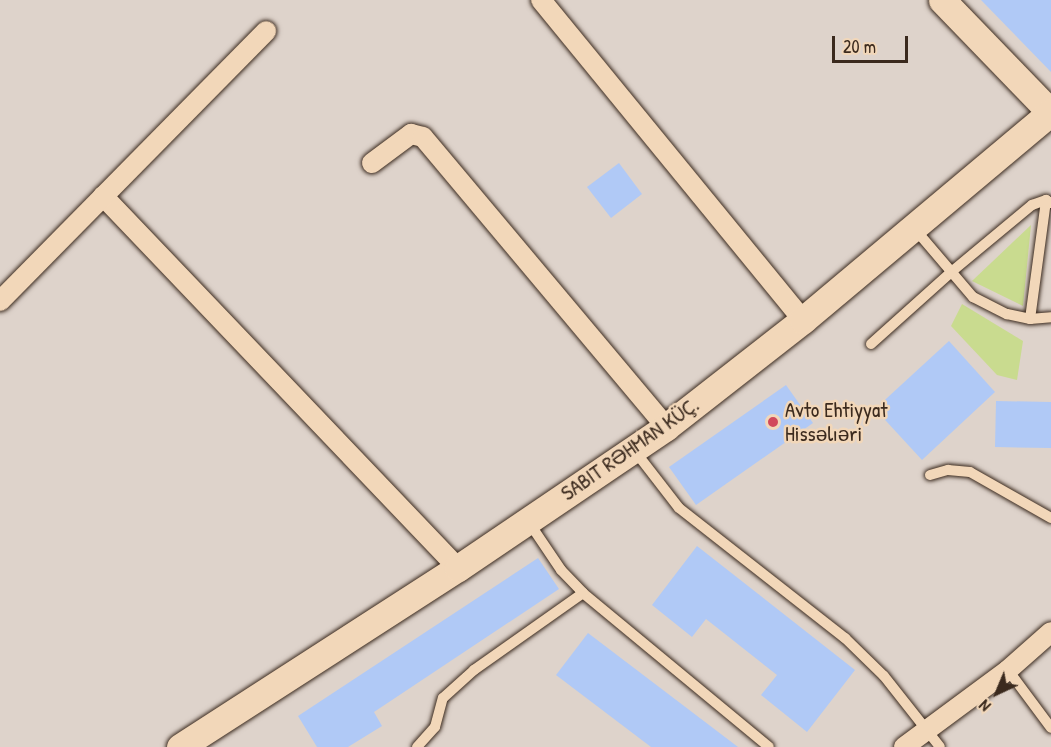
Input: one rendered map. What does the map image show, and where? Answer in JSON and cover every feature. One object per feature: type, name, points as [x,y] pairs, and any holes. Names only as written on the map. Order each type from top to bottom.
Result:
[{"type":"main road","points":[[942,0],[1051,112]]},
{"type":"main road","name":"SABIT RƏHMAN KÜÇ.","points":[[183,746],[458,568],[666,427],[803,320],[1051,112]]},
{"type":"street","points":[[540,0],[803,320]]},
{"type":"street","points":[[0,301],[266,31]]},
{"type":"street","points":[[372,163],[411,134],[423,137],[666,427]]},
{"type":"street","points":[[104,196],[458,568]]},
{"type":"street","points":[[904,747],[1008,670],[1051,632]]},
{"type":"lane","points":[[871,344],[950,273],[1032,205],[1049,202],[1030,319]]},
{"type":"lane","points":[[914,228],[950,273],[973,297],[1007,314],[1030,319],[1051,317]]},
{"type":"lane","points":[[634,449],[680,508],[845,638],[884,676],[940,747]]},
{"type":"lane","points":[[930,475],[948,470],[970,472],[1051,518]]},
{"type":"lane","points":[[528,521],[561,570],[583,593],[768,747]]},
{"type":"lane","points":[[417,747],[435,727],[443,698],[474,670],[583,593]]},
{"type":"lane","points":[[1008,670],[1051,728]]},
{"type":"green space","points":[[1031,225],[1023,306],[972,281]]},
{"type":"green space","points":[[962,304],[1023,341],[1017,380],[997,375],[951,326]]},
{"type":"building","points":[[981,0],[1051,0],[1051,72]]},
{"type":"building","points":[[619,163],[642,194],[611,218],[587,187]]},
{"type":"building","points":[[949,341],[995,392],[922,460],[875,409]]},
{"type":"building","points":[[786,385],[813,423],[696,505],[669,467]]},
{"type":"building","points":[[996,401],[1051,402],[1051,448],[995,447]]},
{"type":"building","points":[[697,546],[855,670],[807,732],[761,695],[777,675],[706,619],[692,637],[652,605]]},
{"type":"building","points":[[538,558],[559,589],[374,712],[382,726],[348,747],[317,747],[298,716]]},
{"type":"building","points":[[588,633],[738,747],[651,747],[556,675]]},
{"type":"place","name":"Avto Ehtiyyat Hissəlıəri","points":[[773,422]]}]
